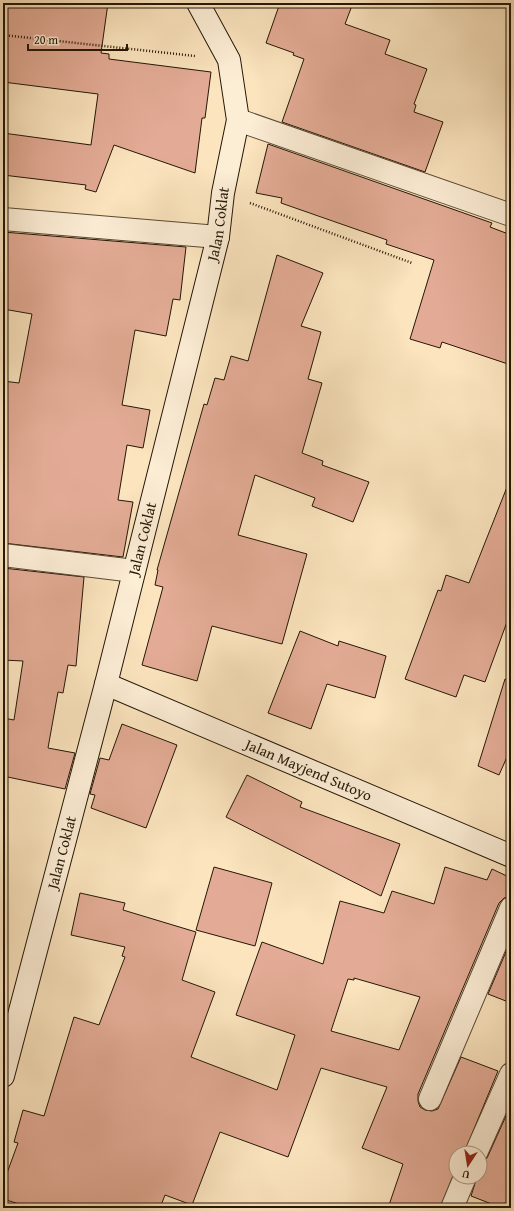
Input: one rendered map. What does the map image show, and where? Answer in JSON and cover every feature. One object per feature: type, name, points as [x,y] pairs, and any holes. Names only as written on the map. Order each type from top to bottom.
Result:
[{"type":"street","name":"Jalan Coklat","points":[[3,1076],[106,684],[218,237],[223,193],[238,120],[229,60],[198,3]]},
{"type":"street","points":[[238,120],[511,215]]},
{"type":"street","points":[[3,219],[218,237]]},
{"type":"street","points":[[3,555],[134,571]]},
{"type":"street","name":"Jalan Mayjend Sutoyo","points":[[106,684],[511,856]]},
{"type":"street","points":[[430,1099],[511,908]]},
{"type":"street","points":[[480,1145],[511,1074]]},
{"type":"street","points":[[452,1208],[462,1185]]},
{"type":"path","points":[[3,35],[229,60]]},
{"type":"path","points":[[223,193],[412,263]]},
{"type":"building","points":[[3,3],[108,3],[101,53],[109,54],[109,59],[211,72],[205,118],[202,118],[195,173],[114,145],[96,192],[85,189],[86,185],[3,175],[3,133],[91,145],[98,94],[3,82]]},
{"type":"building","points":[[280,3],[353,3],[345,24],[390,40],[385,54],[427,69],[414,104],[416,105],[414,112],[443,122],[425,172],[282,122],[304,59],[293,55],[294,53],[266,43]]},
{"type":"building","points":[[268,144],[492,223],[490,227],[511,235],[511,365],[442,342],[440,348],[410,339],[434,260],[386,244],[387,240],[281,203],[282,198],[256,193]]},
{"type":"building","points":[[3,232],[186,247],[180,300],[173,299],[166,336],[135,330],[122,405],[150,410],[143,448],[127,445],[118,500],[133,502],[123,557],[3,543],[3,381],[19,383],[32,314],[3,309]]},
{"type":"building","points":[[277,255],[323,273],[301,326],[321,332],[308,379],[322,383],[302,453],[323,461],[322,465],[369,482],[353,522],[312,506],[315,498],[255,475],[238,535],[307,554],[282,644],[212,626],[197,681],[142,665],[163,587],[155,585],[157,570],[204,404],[207,405],[215,378],[224,380],[231,356],[248,361]]},
{"type":"building","points":[[509,482],[511,482],[511,611],[485,682],[464,675],[456,697],[405,679],[438,590],[441,591],[446,575],[469,583]]},
{"type":"building","points":[[3,568],[84,577],[76,666],[68,665],[63,693],[58,692],[48,748],[75,753],[65,789],[3,776],[3,718],[14,720],[23,661],[3,660]]},
{"type":"building","points":[[300,631],[338,646],[339,641],[386,656],[375,698],[327,684],[311,729],[268,713]]},
{"type":"building","points":[[505,679],[511,680],[511,748],[499,775],[478,766]]},
{"type":"building","points":[[122,724],[177,745],[146,828],[91,808],[95,795],[90,794],[100,758],[109,760]]},
{"type":"building","points":[[247,775],[302,802],[300,807],[400,844],[381,896],[226,817]]},
{"type":"building","points":[[214,867],[272,883],[255,946],[196,930]]},
{"type":"building","points":[[445,867],[487,880],[492,869],[511,878],[511,896],[504,898],[499,903],[418,1094],[420,1107],[425,1110],[432,1111],[438,1109],[461,1057],[498,1071],[467,1145],[448,1145],[448,1185],[449,1185],[440,1208],[388,1208],[403,1164],[362,1148],[387,1087],[321,1068],[288,1157],[220,1132],[192,1205],[165,1195],[160,1208],[32,1208],[3,1199],[3,1184],[18,1143],[14,1142],[23,1110],[44,1116],[74,1017],[99,1025],[125,957],[122,956],[125,947],[71,935],[80,893],[125,903],[123,910],[196,932],[182,980],[215,992],[191,1057],[277,1090],[295,1035],[236,1015],[262,942],[323,964],[340,901],[384,913],[392,891],[434,904]],"holes":[[[354,978],[420,997],[399,1050],[331,1031],[348,979],[354,980]]]},
{"type":"building","points":[[511,940],[511,1003],[488,994]]},
{"type":"building","points":[[511,1105],[511,1208],[502,1208],[471,1196],[474,1185],[488,1185],[488,1156]]}]
